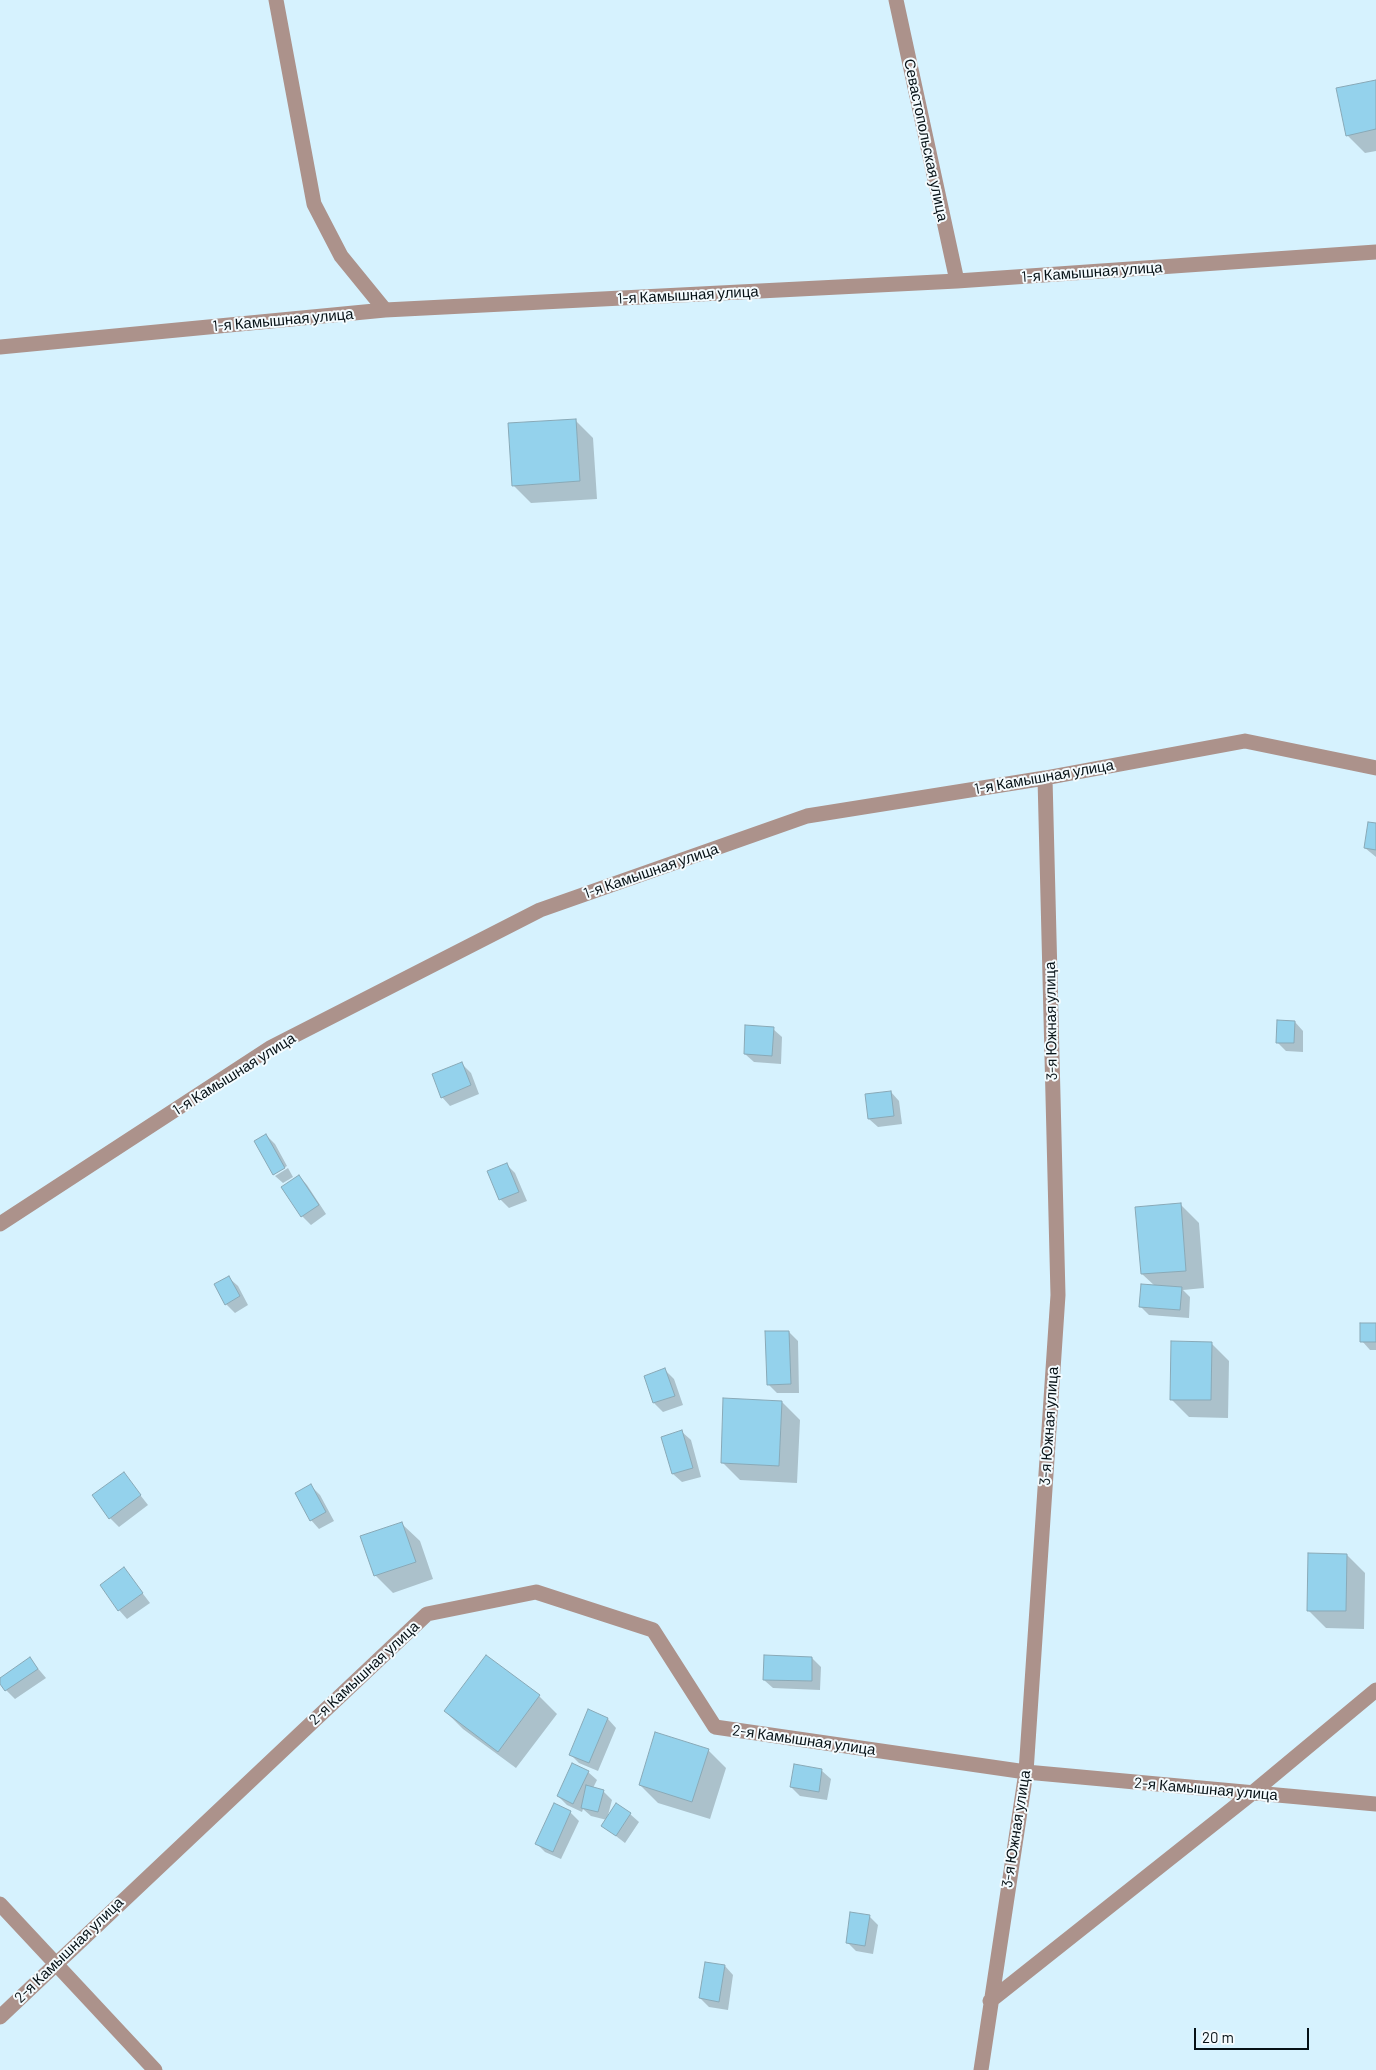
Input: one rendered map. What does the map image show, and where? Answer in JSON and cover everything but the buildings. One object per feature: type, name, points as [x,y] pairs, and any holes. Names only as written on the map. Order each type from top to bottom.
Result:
[{"type":"street","points":[[276,0],[314,204],[341,256],[385,310]]},
{"type":"street","name":"Севастопольская улица","points":[[896,0],[957,281]]},
{"type":"street","name":"1-я Камышная улица","points":[[0,347],[385,310],[957,281],[1376,252]]},
{"type":"street","name":"1-я Камышная улица","points":[[0,1224],[270,1048],[540,910],[807,816],[1045,778],[1245,740],[1376,768]]},
{"type":"street","name":"3-я Южная улица","points":[[981,2070],[1026,1772],[1058,1295],[1045,778]]},
{"type":"street","name":"2-я Камышная улица","points":[[0,2017],[56,1962],[427,1614],[536,1592],[653,1630],[716,1727],[1026,1772],[1376,1804]]},
{"type":"street","points":[[990,2001],[1251,1794],[1376,1690]]},
{"type":"street","points":[[0,1904],[155,2070]]}]
